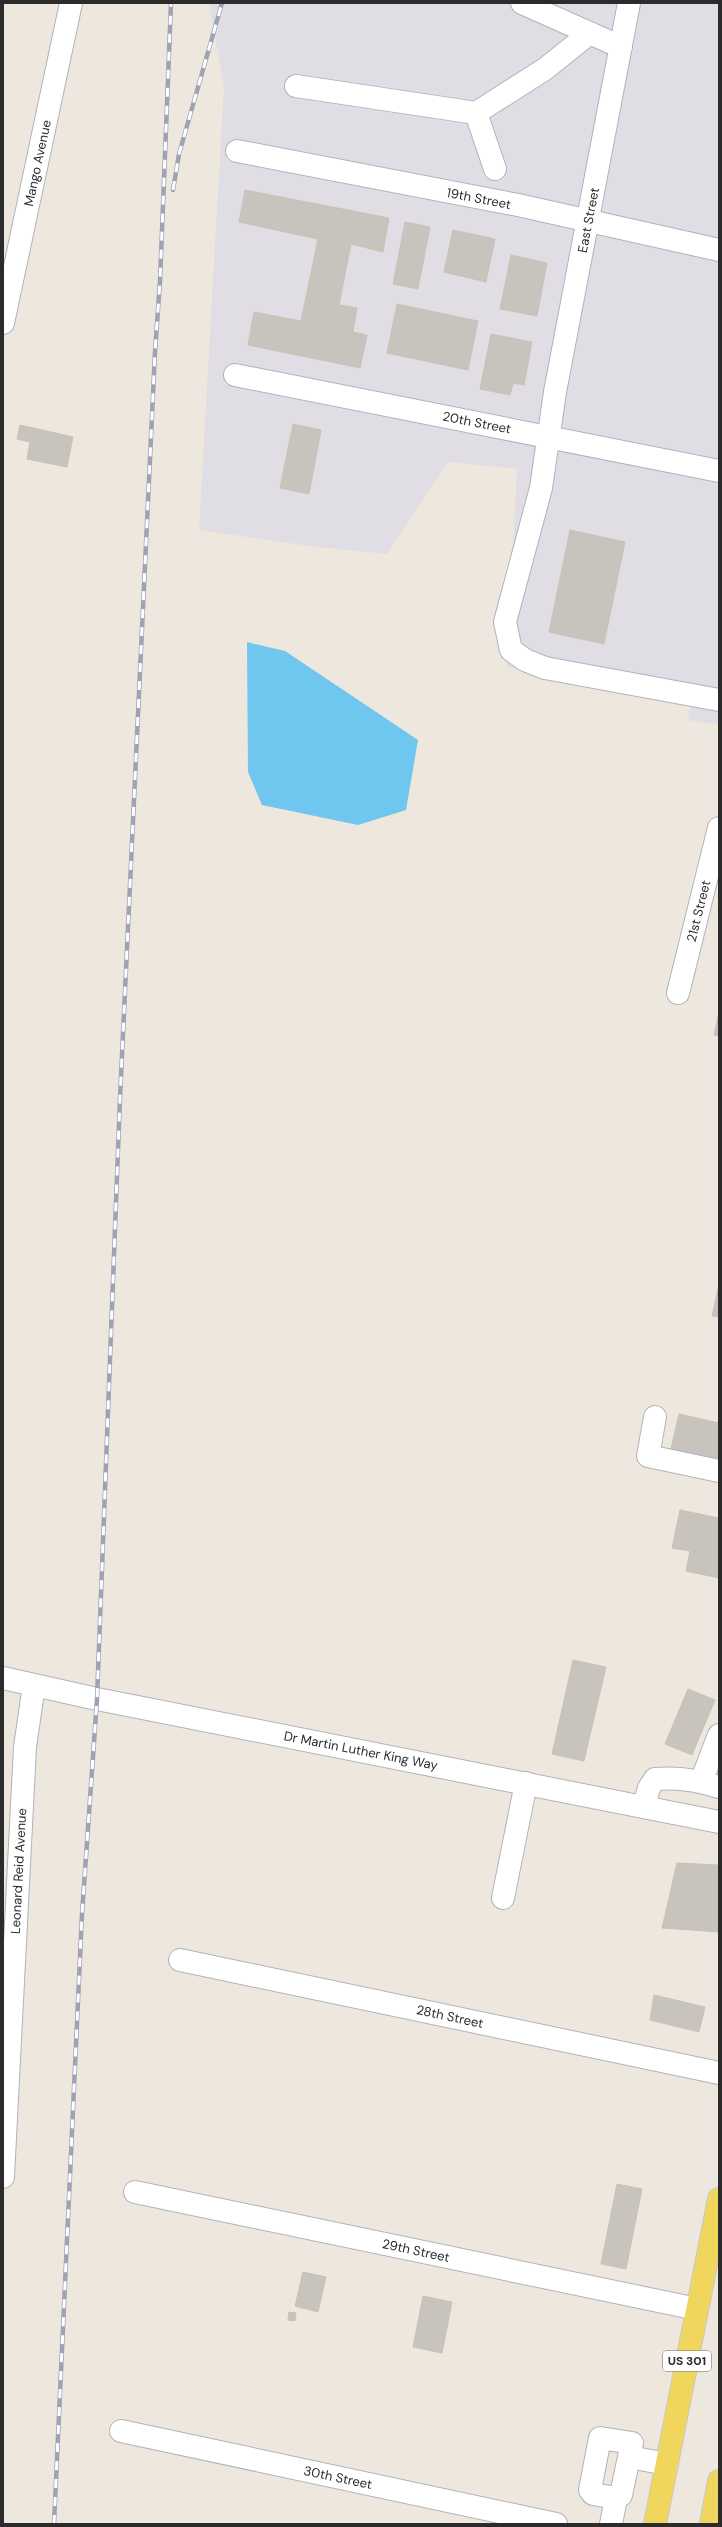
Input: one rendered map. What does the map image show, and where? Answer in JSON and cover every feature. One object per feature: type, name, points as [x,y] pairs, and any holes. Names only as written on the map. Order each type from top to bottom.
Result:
[{"type":"main road","name":"US 301","points":[[654,2524],[719,2199]]},
{"type":"main road","points":[[711,2524],[719,2481]]},
{"type":"street","name":"Mango Avenue","points":[[3,323],[71,3]]},
{"type":"street","points":[[522,3],[620,47]]},
{"type":"street","name":"East Street","points":[[629,3],[548,436],[547,459],[541,488],[505,622],[511,650],[525,660],[545,668],[719,700]]},
{"type":"street","points":[[296,86],[476,113],[545,69],[590,33]]},
{"type":"street","points":[[476,113],[495,169]]},
{"type":"street","name":"19th Street","points":[[237,151],[588,220],[668,240],[719,250]]},
{"type":"street","name":"20th Street","points":[[235,376],[548,436],[719,471]]},
{"type":"street","name":"21st Street","points":[[678,993],[719,828]]},
{"type":"street","points":[[655,1417],[648,1456],[719,1471]]},
{"type":"street","name":"Dr Martin Luther King Way","points":[[3,1678],[97,1699],[719,1822]]},
{"type":"street","name":"Leonard Reid Avenue","points":[[3,2177],[25,1746],[34,1685]]},
{"type":"street","points":[[644,1806],[649,1788],[655,1779],[671,1777],[710,1784],[719,1735]]},
{"type":"street","points":[[503,1898],[526,1783]]},
{"type":"street","name":"28th Street","points":[[180,1960],[719,2073]]},
{"type":"street","name":"29th Street","points":[[135,2192],[697,2309]]},
{"type":"street","name":"30th Street","points":[[121,2431],[556,2524]]},
{"type":"street","points":[[600,2438],[632,2443],[629,2457],[621,2495],[616,2498],[593,2494],[590,2490],[600,2438]]},
{"type":"street","points":[[629,2457],[667,2464]]},
{"type":"street","points":[[611,2524],[616,2498]]},
{"type":"shaded area","points":[[209,3],[619,3],[581,208],[231,139],[226,159],[577,228],[540,424],[228,364],[224,384],[719,481],[719,725],[688,720],[691,704],[507,667],[517,469],[448,462],[387,554],[317,547],[199,530],[224,86]]},
{"type":"shaded area","points":[[638,3],[719,3],[719,239],[599,212]]},
{"type":"shaded area","points":[[595,232],[719,260],[719,460],[559,428]]},
{"type":"water","points":[[247,642],[285,651],[418,740],[406,810],[358,825],[262,805],[248,772]]},
{"type":"building","points":[[245,190],[389,218],[383,252],[351,244],[339,305],[357,308],[353,332],[367,335],[360,368],[248,345],[254,312],[301,321],[318,239],[239,222]]},
{"type":"building","points":[[405,222],[430,227],[418,289],[393,284]]},
{"type":"building","points":[[453,230],[495,239],[486,282],[444,272]]},
{"type":"building","points":[[511,255],[547,263],[537,316],[500,309]]},
{"type":"building","points":[[397,304],[478,321],[468,370],[387,353]]},
{"type":"building","points":[[491,334],[532,342],[524,385],[513,383],[510,395],[480,389]]},
{"type":"building","points":[[293,424],[321,430],[309,494],[280,488]]},
{"type":"building","points":[[20,425],[73,437],[67,467],[27,459],[30,442],[17,439]]},
{"type":"building","points":[[570,530],[625,542],[604,644],[549,632]]},
{"type":"building","points":[[719,1012],[719,1036],[714,1035]]},
{"type":"building","points":[[719,1284],[719,1317],[712,1316]]},
{"type":"building","points":[[679,1414],[719,1423],[719,1466],[687,1459],[689,1453],[671,1449]]},
{"type":"building","points":[[680,1510],[719,1518],[719,1578],[686,1571],[690,1551],[672,1548]]},
{"type":"building","points":[[573,1660],[606,1667],[584,1761],[552,1754]]},
{"type":"building","points":[[688,1689],[715,1700],[692,1755],[665,1744]]},
{"type":"building","points":[[677,1863],[719,1865],[719,1932],[662,1928]]},
{"type":"building","points":[[654,1995],[705,2007],[699,2032],[650,2020]]},
{"type":"building","points":[[617,2184],[642,2189],[626,2269],[601,2264]]},
{"type":"building","points":[[303,2272],[326,2277],[318,2312],[295,2306]]},
{"type":"building","points":[[423,2296],[452,2302],[442,2353],[413,2347]]},
{"type":"building","points":[[289,2312],[296,2313],[295,2321],[288,2320]]},
{"type":"railway","points":[[54,2524],[82,1914],[97,1699],[120,1098],[155,352],[160,281],[171,3]]},
{"type":"railway","points":[[173,190],[179,154],[222,3]]}]
